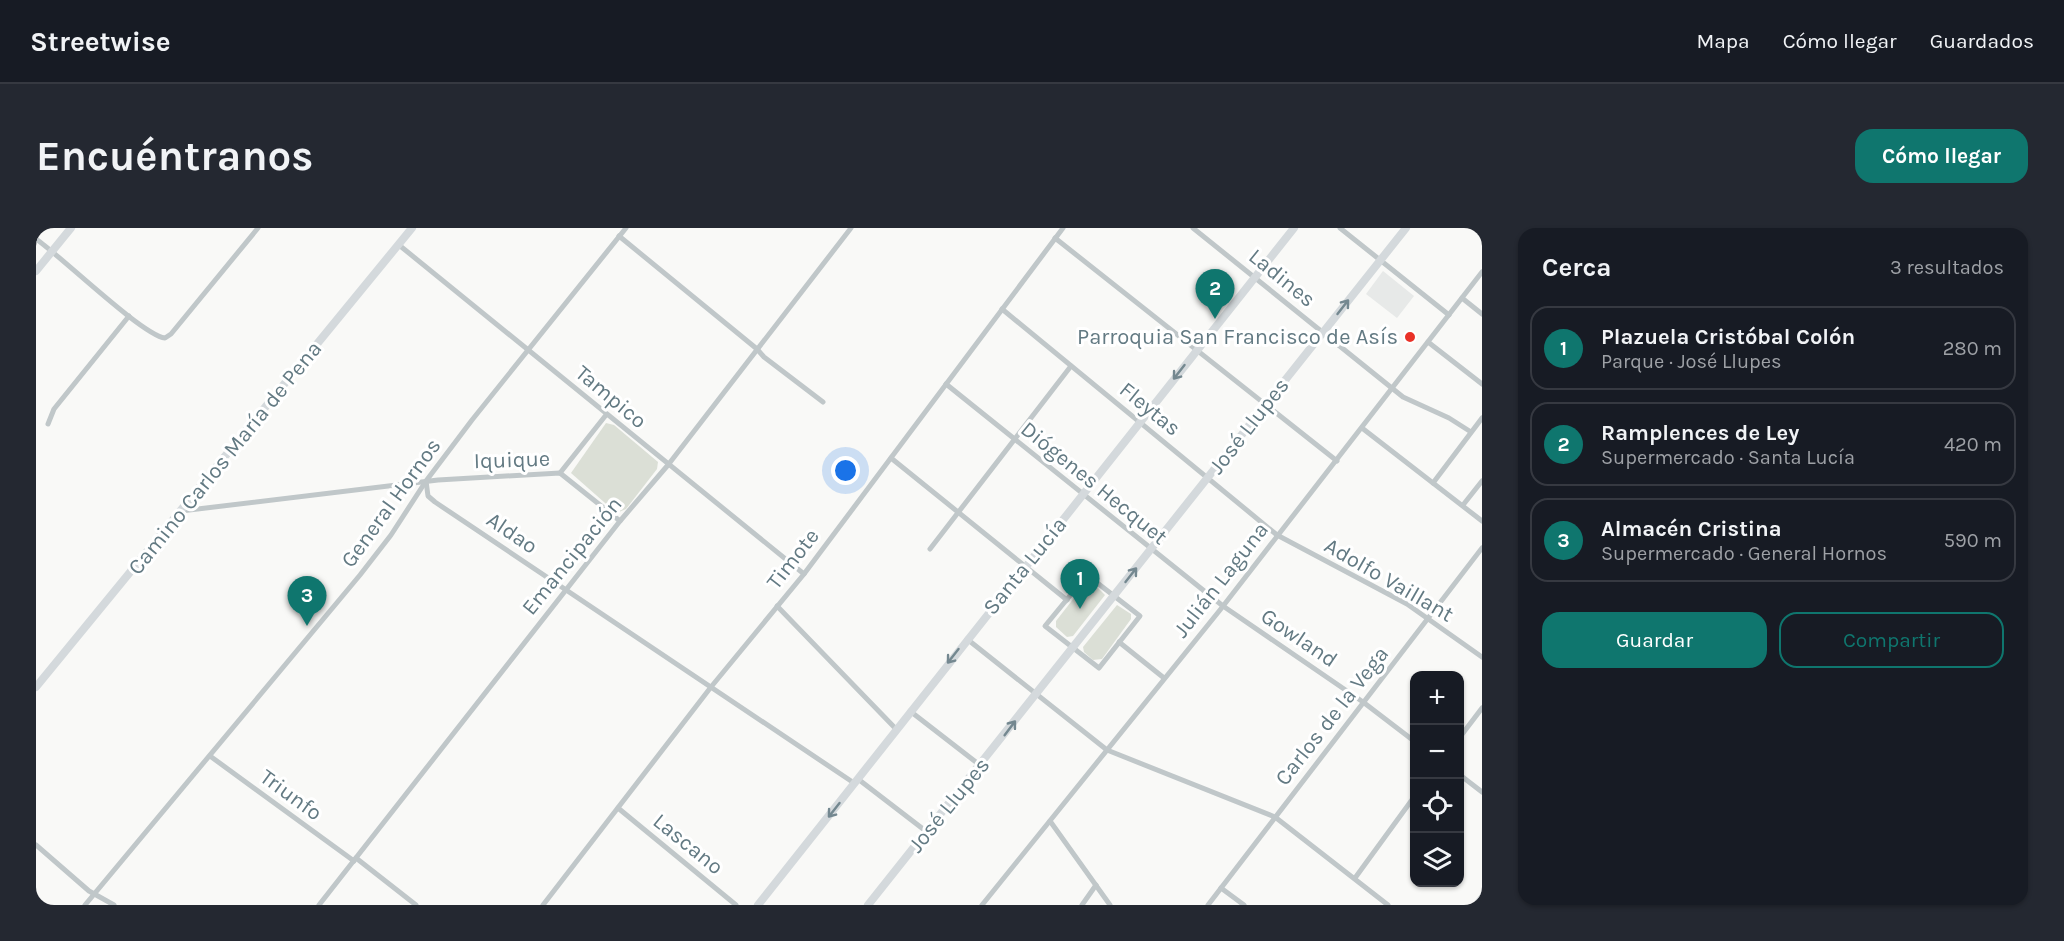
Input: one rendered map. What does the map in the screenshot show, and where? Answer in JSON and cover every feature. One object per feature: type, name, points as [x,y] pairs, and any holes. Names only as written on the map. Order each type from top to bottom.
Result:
[{"type":"street","points":[[36,271],[71,228]]},
{"type":"street","points":[[36,239],[129,316],[158,336],[168,336],[208,292],[258,228]]},
{"type":"street","name":"Camino Carlos María de Pena","points":[[36,687],[412,228]]},
{"type":"street","name":"General Hornos","points":[[85,905],[392,535],[426,482],[626,228]]},
{"type":"street","name":"Emancipación","points":[[319,905],[620,521],[668,465],[851,228]]},
{"type":"street","name":"Timote","points":[[543,905],[711,687],[804,574],[1063,228]]},
{"type":"street","name":"Ladines","points":[[1193,228],[1411,402],[1449,418],[1471,432]]},
{"type":"street","name":"Santa Lucía","points":[[758,905],[1294,228]]},
{"type":"street","points":[[1340,228],[1449,315]]},
{"type":"street","name":"José Llupes","points":[[868,905],[981,766],[1406,228]]},
{"type":"street","points":[[619,236],[764,357],[823,402]]},
{"type":"street","points":[[1055,238],[1337,461]]},
{"type":"street","name":"Tampico","points":[[399,245],[606,416],[804,574]]},
{"type":"street","name":"Julián Laguna","points":[[982,905],[1223,606],[1482,272]]},
{"type":"street","points":[[1462,298],[1482,314]]},
{"type":"street","name":"Fleytas","points":[[1002,309],[1276,536]]},
{"type":"street","points":[[48,424],[54,409],[129,316]]},
{"type":"street","points":[[1428,342],[1482,384]]},
{"type":"street","points":[[930,549],[1071,366]]},
{"type":"street","name":"Diógenes Hecquet","points":[[946,384],[1223,606]]},
{"type":"street","points":[[560,473],[606,416]]},
{"type":"street","points":[[1433,483],[1482,418]]},
{"type":"street","points":[[1362,428],[1482,520]]},
{"type":"street","points":[[891,458],[1067,600]]},
{"type":"street","name":"Iquique","points":[[426,482],[560,473],[620,521]]},
{"type":"street","points":[[1463,505],[1482,481]]},
{"type":"street","points":[[181,511],[426,482]]},
{"type":"street","name":"Aldao","points":[[426,482],[428,496],[435,502],[856,781],[927,832]]},
{"type":"street","name":"Adolfo Vaillant","points":[[1276,536],[1429,618],[1482,657]]},
{"type":"street","name":"Carlos de la Vega","points":[[1208,905],[1482,548]]},
{"type":"street","points":[[1087,574],[1140,616],[1099,668],[1045,626],[1067,600],[1087,574]]},
{"type":"street","points":[[777,606],[896,729]]},
{"type":"street","name":"Gowland","points":[[1223,606],[1363,702],[1410,738]]},
{"type":"street","points":[[967,639],[1107,750],[1275,818],[1388,905]]},
{"type":"street","points":[[1119,642],[1164,678]]},
{"type":"street","points":[[1464,732],[1482,708]]},
{"type":"street","points":[[910,711],[981,766]]},
{"type":"street","name":"Triunfo","points":[[210,756],[416,905]]},
{"type":"street","points":[[1464,778],[1482,792]]},
{"type":"street","points":[[1355,878],[1410,802]]},
{"type":"street","name":"Lascano","points":[[618,808],[736,905]]},
{"type":"street","points":[[1050,821],[1110,905]]},
{"type":"street","points":[[36,845],[94,894],[114,905]]},
{"type":"street","points":[[1082,905],[1096,885]]},
{"type":"street","points":[[1221,888],[1244,905]]},
{"type":"street","points":[[1475,905],[1482,896]]},
{"type":"shaded area","points":[[1383,271],[1414,296],[1397,318],[1366,294]]},
{"type":"shaded area","points":[[606,423],[614,425],[658,462],[657,469],[626,509],[619,512],[613,510],[571,473]]},
{"type":"shaded area","points":[[1093,583],[1105,595],[1073,636],[1067,637],[1056,627],[1056,621],[1085,584]]},
{"type":"shaded area","points":[[1117,605],[1131,614],[1131,619],[1102,659],[1093,660],[1084,652],[1083,647]]},
{"type":"place","name":"Ramplences de Ley","points":[[1215,319]]},
{"type":"place","name":"Parroquia San Francisco de Asís","points":[[1410,337]]},
{"type":"place","name":"Plazuela Cristóbal Colón","points":[[1080,609]]},
{"type":"place","name":"Almacén Cristina","points":[[307,626]]}]
